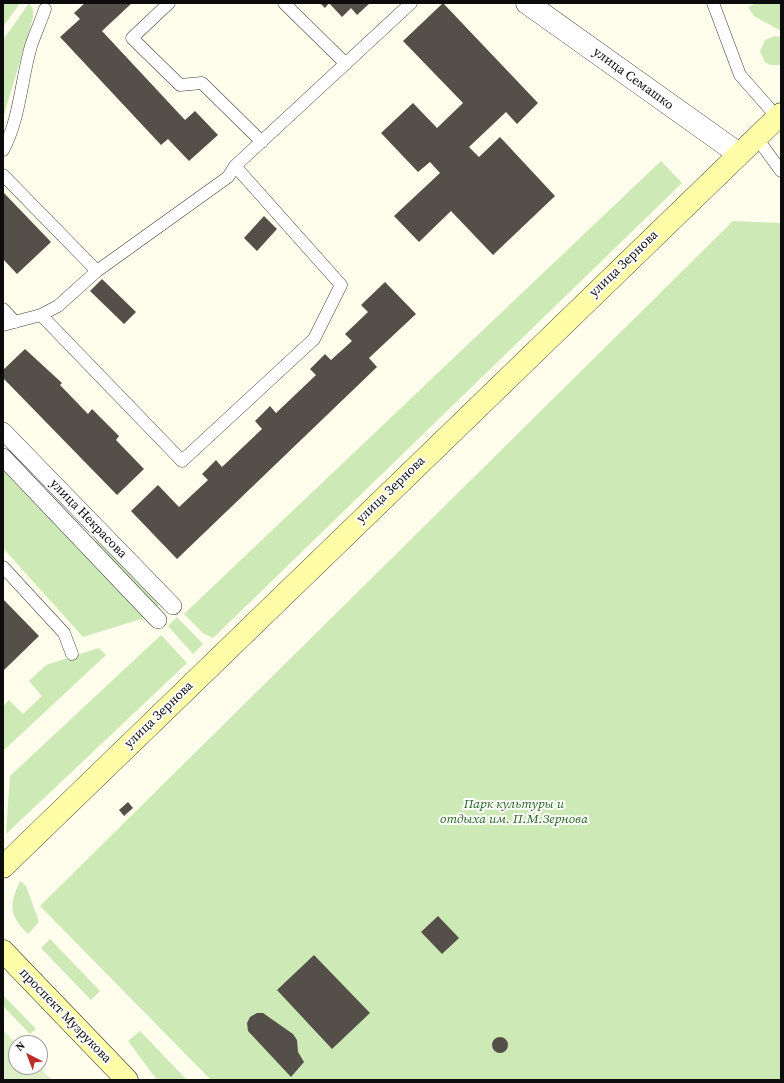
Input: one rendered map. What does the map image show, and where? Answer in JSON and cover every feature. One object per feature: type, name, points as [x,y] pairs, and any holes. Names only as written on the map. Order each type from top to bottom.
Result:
[{"type":"main road","name":"улица Зернова","points":[[3,867],[779,116]]},
{"type":"main road","name":"проспект Музрукова","points":[[3,952],[127,1080]]},
{"type":"street","name":"улица Семашко","points":[[527,3],[739,154]]},
{"type":"street","name":"улица Некрасова","points":[[3,431],[173,606]]},
{"type":"street","name":"улица Некрасова","points":[[3,457],[158,620]]},
{"type":"lane","points":[[169,3],[132,38],[180,86],[202,82],[262,142]]},
{"type":"lane","points":[[284,3],[346,64]]},
{"type":"lane","points":[[3,325],[41,315],[58,306],[97,270],[228,177],[235,166],[411,3]]},
{"type":"lane","points":[[713,3],[740,75],[779,116]]},
{"type":"lane","points":[[3,150],[8,141],[13,125],[31,46],[46,5]]},
{"type":"lane","points":[[756,137],[781,171]]},
{"type":"lane","points":[[41,315],[182,461],[314,339],[341,285],[235,166]]},
{"type":"lane","points":[[3,175],[97,270]]},
{"type":"lane","points":[[3,309],[15,322]]},
{"type":"lane","points":[[3,567],[64,633],[72,654]]},
{"type":"green space","points":[[3,3],[20,3],[3,27]]},
{"type":"green space","points":[[29,3],[33,9],[33,18],[3,118],[3,40]]},
{"type":"green space","points":[[756,3],[781,3],[781,31],[754,16],[748,7]]},
{"type":"green space","points":[[775,36],[781,37],[781,65],[770,65],[765,62],[760,51],[765,40]]},
{"type":"green space","points":[[661,161],[682,183],[213,638],[203,633],[184,614]]},
{"type":"green space","name":"Парк культуры и отдыха им. П.М.Зернова","points":[[733,221],[781,223],[781,1080],[211,1080],[40,906]]},
{"type":"green space","points":[[4,471],[144,618],[83,637],[3,548]]},
{"type":"green space","points":[[101,537],[163,600],[152,611],[91,546]]},
{"type":"green space","points":[[177,617],[203,644],[193,654],[168,626]]},
{"type":"green space","points":[[161,635],[187,663],[6,834],[10,776]]},
{"type":"green space","points":[[99,648],[106,655],[4,750],[3,706],[9,700],[23,714],[42,696],[29,681],[46,665]]},
{"type":"green space","points":[[20,881],[26,886],[39,922],[28,934],[17,921],[13,909],[14,896]]},
{"type":"green space","points":[[50,939],[100,991],[91,1000],[41,948]]},
{"type":"green space","points":[[3,995],[36,1029],[30,1034],[3,1006]]},
{"type":"green space","points":[[3,1030],[8,1035],[8,1075],[47,1075],[52,1080],[3,1080]]},
{"type":"green space","points":[[140,1031],[187,1080],[157,1080],[128,1041]]},
{"type":"building","points":[[85,3],[132,3],[102,31],[185,120],[195,111],[218,135],[189,161],[168,139],[161,145],[60,37],[80,19],[74,13]]},
{"type":"building","points":[[320,3],[329,3],[325,8]]},
{"type":"building","points":[[329,3],[370,3],[357,15],[351,8],[342,17]]},
{"type":"building","points":[[443,3],[538,103],[517,124],[506,112],[469,147],[479,157],[500,137],[555,196],[493,255],[451,211],[419,242],[394,216],[440,173],[430,162],[418,172],[381,133],[413,103],[437,128],[463,103],[403,41]]},
{"type":"building","points":[[4,193],[51,242],[17,274],[3,259]]},
{"type":"building","points":[[264,216],[277,229],[257,251],[244,238]]},
{"type":"building","points":[[102,279],[136,312],[124,324],[90,291]]},
{"type":"building","points":[[385,282],[416,314],[369,358],[377,367],[177,559],[131,511],[158,485],[179,507],[208,480],[202,474],[216,460],[222,467],[262,429],[255,421],[270,406],[276,413],[316,375],[310,369],[325,354],[331,360],[352,341],[345,334],[368,312],[361,305]]},
{"type":"building","points":[[25,349],[62,383],[60,385],[88,414],[92,409],[119,436],[116,440],[144,469],[117,495],[3,378],[3,370]]},
{"type":"building","points":[[3,599],[39,636],[3,671]]},
{"type":"building","points":[[128,802],[133,808],[124,816],[119,810]]},
{"type":"building","points":[[438,916],[459,938],[442,954],[421,932]]},
{"type":"building","points":[[314,955],[370,1013],[332,1049],[277,990]]},
{"type":"building","points":[[257,1013],[263,1013],[293,1034],[297,1040],[298,1052],[304,1062],[291,1077],[248,1031],[247,1023],[250,1017]]},
{"type":"building","points":[[500,1037],[506,1039],[508,1045],[506,1051],[500,1053],[494,1051],[492,1045],[494,1039]]}]
